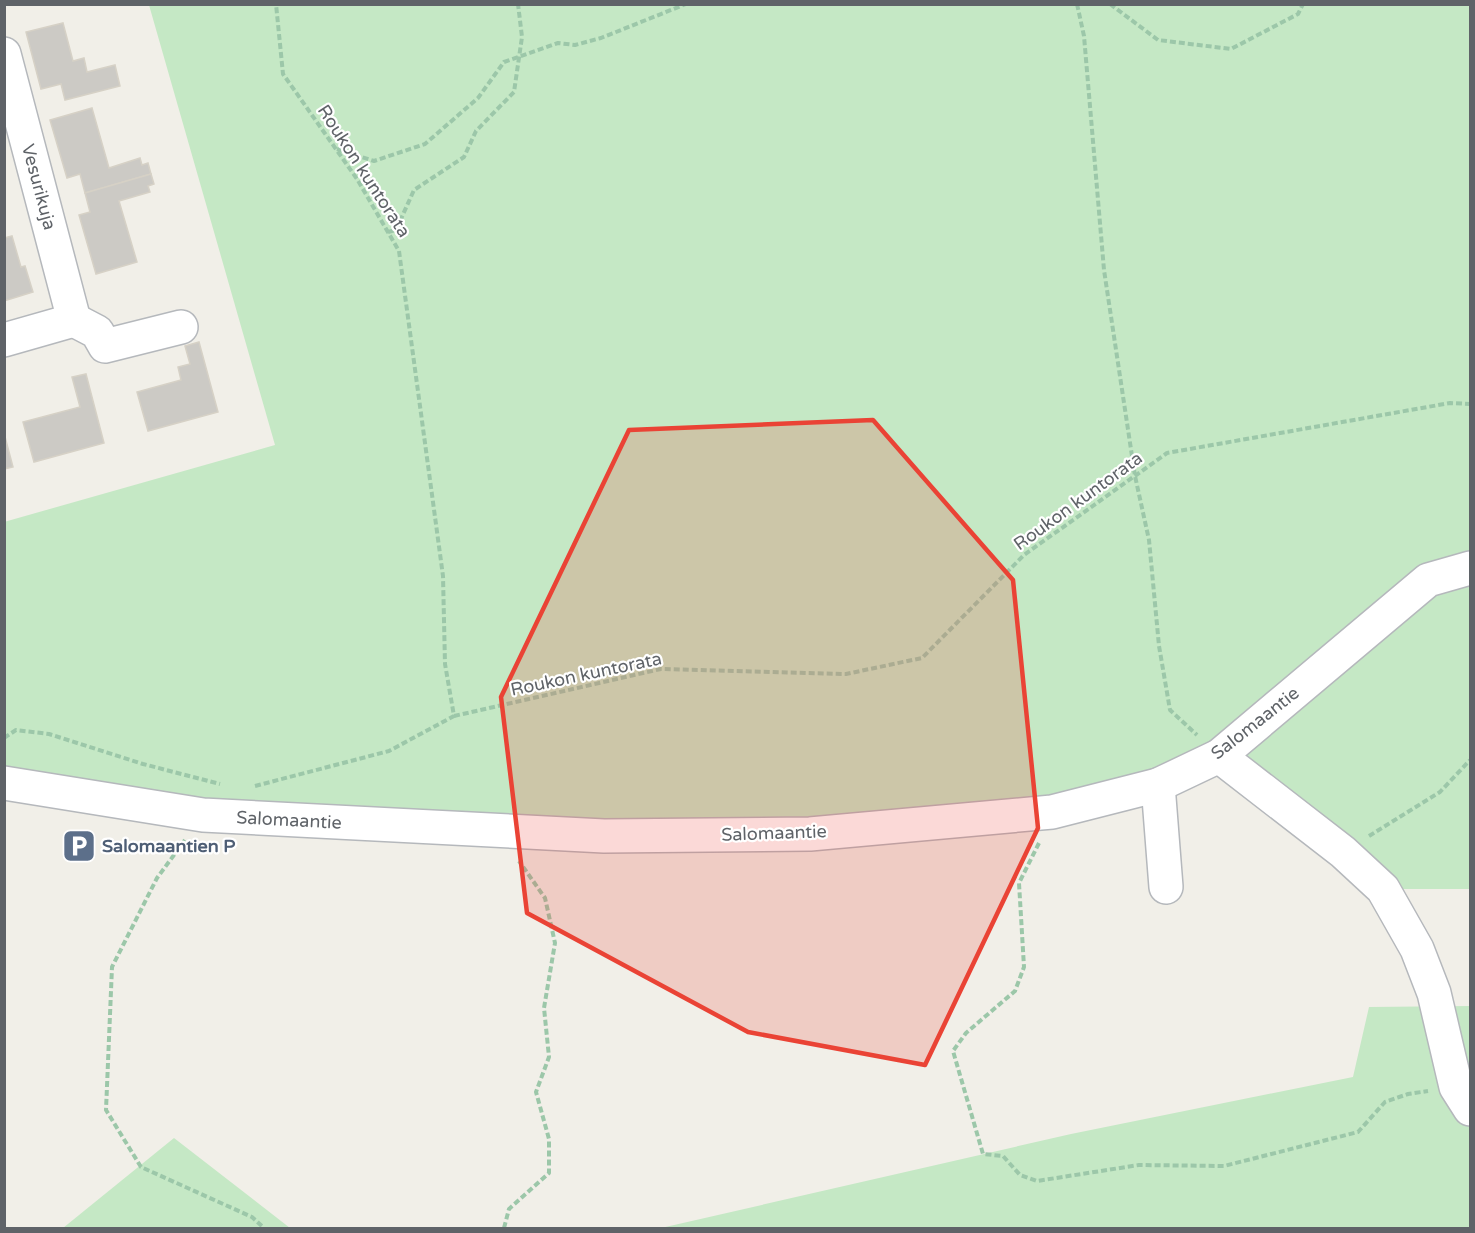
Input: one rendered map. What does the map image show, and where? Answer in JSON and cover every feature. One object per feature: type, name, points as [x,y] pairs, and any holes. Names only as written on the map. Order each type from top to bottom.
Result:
[{"type":"street","name":"Vesurikuja","points":[[4,54],[74,320]]},
{"type":"street","points":[[4,340],[74,320],[97,332],[105,346],[181,327]]},
{"type":"street","name":"Salomaantie","points":[[4,783],[203,815],[604,836],[810,834],[1052,812],[1158,785],[1219,756],[1428,580],[1470,568]]},
{"type":"street","points":[[1219,756],[1343,852],[1383,889],[1417,949],[1434,993],[1463,1098]]},
{"type":"street","points":[[1158,785],[1166,887]]},
{"type":"path","name":"Roukon kuntorata","points":[[276,4],[283,74],[336,149],[399,251],[443,576],[446,664],[454,716]]},
{"type":"path","points":[[388,232],[396,230],[414,190],[464,157],[476,131],[514,92],[522,37],[518,4]]},
{"type":"path","points":[[336,149],[374,161],[425,144],[478,98],[504,62],[558,43],[576,45],[601,38],[686,4]]},
{"type":"path","points":[[1077,4],[1084,36],[1104,270],[1135,476],[1149,540],[1159,646],[1170,710],[1219,756]]},
{"type":"path","points":[[1110,4],[1158,40],[1231,49],[1299,14],[1303,4]]},
{"type":"path","name":"Roukon kuntorata","points":[[252,787],[388,751],[454,716],[661,669],[846,674],[922,658],[1024,555],[1167,453],[1450,403],[1470,404]]},
{"type":"path","points":[[4,738],[16,730],[49,734],[143,764],[229,787]]},
{"type":"path","points":[[1343,852],[1440,792],[1470,760]]},
{"type":"path","points":[[1052,812],[1048,827],[1020,883],[1024,967],[1015,991],[966,1033],[953,1052],[983,1154],[1003,1156],[1020,1175],[1037,1181],[1139,1165],[1224,1166],[1358,1132],[1385,1102],[1408,1094],[1463,1098]]},
{"type":"path","points":[[203,815],[157,878],[112,968],[106,1110],[141,1167],[252,1217],[264,1228]]},
{"type":"path","points":[[504,1228],[509,1209],[549,1173],[549,1139],[536,1092],[549,1057],[544,1008],[555,943],[545,898],[519,862],[514,831]]},
{"type":"highlighted area","points":[[873,420],[1013,580],[1038,828],[925,1065],[748,1032],[527,913],[501,697],[629,430]]},
{"type":"green space","points":[[149,5],[1470,5],[1470,889],[1383,889],[1219,756],[1052,812],[810,834],[203,815],[5,782],[4,522],[275,445]]},
{"type":"green space","points":[[1470,1006],[1470,1228],[661,1228],[1071,1134],[1353,1077],[1369,1007]]},
{"type":"green space","points":[[174,1138],[290,1228],[63,1228]]},
{"type":"building","points":[[63,23],[73,61],[84,58],[87,72],[115,65],[120,86],[65,100],[61,84],[41,89],[26,32]]},
{"type":"building","points":[[92,108],[109,168],[140,158],[142,165],[148,163],[151,174],[85,193],[80,174],[67,178],[50,120]]},
{"type":"building","points":[[151,174],[154,184],[148,186],[150,192],[119,201],[137,262],[96,274],[79,215],[90,212],[85,193]]},
{"type":"building","points":[[12,236],[21,267],[25,266],[33,292],[4,301],[4,238]]},
{"type":"building","points":[[199,342],[218,412],[148,431],[137,392],[181,380],[178,367],[190,364],[185,346]]},
{"type":"building","points":[[86,374],[104,443],[34,462],[23,422],[80,407],[72,377]]},
{"type":"building","points":[[4,433],[13,467],[4,469]]},
{"type":"place","name":"Salomaantien P","points":[[79,846]]}]
